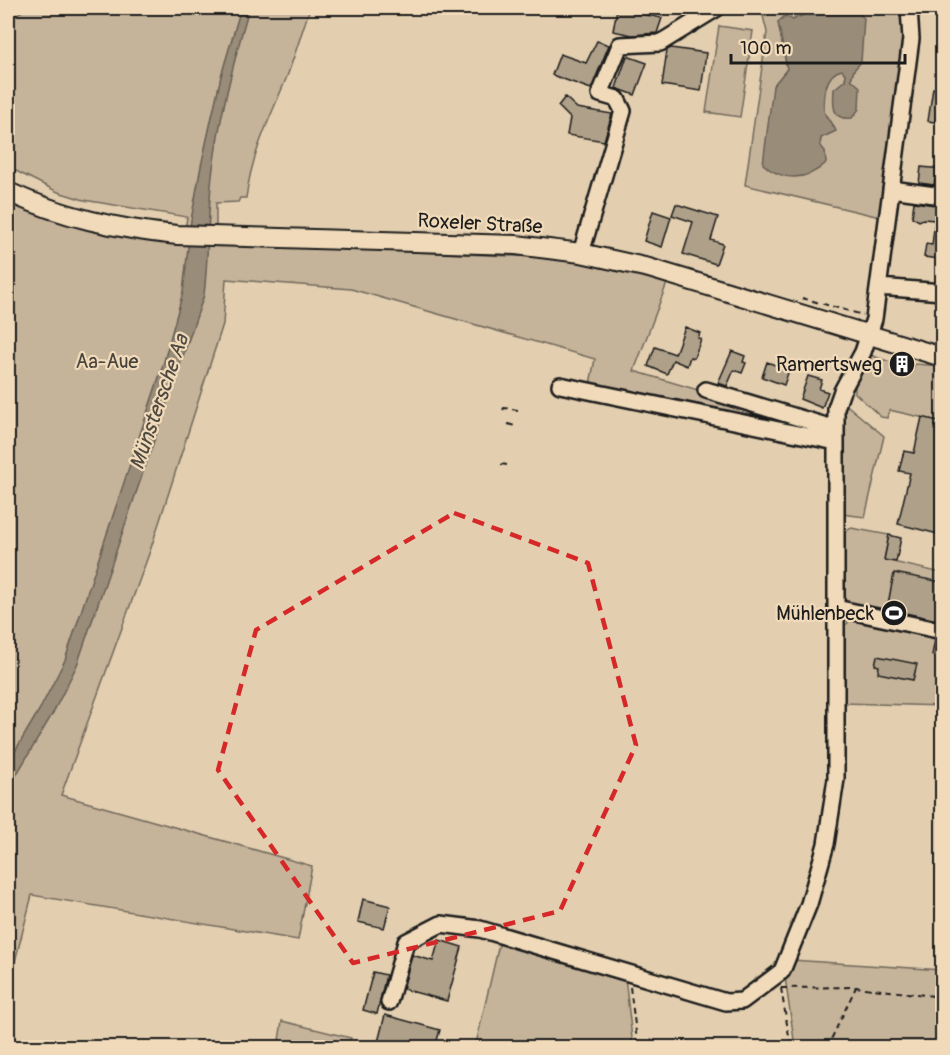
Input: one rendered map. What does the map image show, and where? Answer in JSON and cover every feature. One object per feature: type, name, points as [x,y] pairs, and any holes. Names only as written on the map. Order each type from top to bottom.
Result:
[{"type":"main road","name":"Roxeler Straße","points":[[8,192],[50,210],[92,223],[177,235],[516,245],[582,253],[649,268],[942,357]]},
{"type":"street","points":[[582,253],[623,111],[617,99],[600,94],[620,45],[660,43],[717,8]]},
{"type":"street","points":[[389,1002],[406,942],[441,924],[480,929],[726,1002],[742,1001],[782,971],[809,903],[826,844],[836,779],[837,408],[842,392],[863,352],[879,287],[911,39],[909,8]]},
{"type":"street","points":[[891,189],[942,196]]},
{"type":"street","points":[[879,287],[942,292]]},
{"type":"street","points":[[560,385],[836,435]]},
{"type":"street","points":[[706,390],[836,435]]},
{"type":"street","points":[[836,608],[942,631]]},
{"type":"path","points":[[8,161],[10,156]]},
{"type":"path","points":[[503,410],[504,408],[518,411]]},
{"type":"path","points":[[508,424],[515,426]]},
{"type":"path","points":[[501,464],[507,465]]},
{"type":"path","points":[[782,971],[781,988],[791,1047]]},
{"type":"path","points":[[629,975],[638,1047]]},
{"type":"path","points":[[781,988],[856,987],[942,997]]},
{"type":"path","points":[[827,1047],[856,987]]},
{"type":"highlighted area","points":[[454,513],[588,563],[636,745],[560,911],[353,963],[218,770],[256,630]]},
{"type":"green space","name":"Aa-Aue","points":[[27,8],[310,8],[286,79],[257,151],[246,198],[240,198],[238,202],[216,203],[216,244],[587,259],[667,283],[634,371],[832,430],[831,436],[590,384],[595,359],[351,289],[226,279],[223,324],[150,551],[61,795],[312,866],[298,940],[32,895],[8,989],[8,200],[183,242],[187,217],[84,200],[58,192],[8,167],[8,20]]},
{"type":"green space","points":[[761,8],[900,8],[907,43],[880,217],[745,185],[767,32]],"holes":[[[850,10],[854,70],[851,79],[845,80],[846,74],[842,69],[828,81],[824,112],[834,126],[821,138],[820,145],[773,86],[787,69],[778,22],[793,20],[807,13],[831,14]]]},
{"type":"green space","points":[[719,26],[753,31],[740,117],[706,112]]},
{"type":"green space","points":[[870,355],[905,367],[914,367],[915,364],[942,366],[942,422],[889,410],[887,418],[881,417],[855,393],[855,381]]},
{"type":"green space","points":[[843,402],[884,436],[865,517],[842,514]]},
{"type":"green space","name":"Mühlenbeck","points":[[851,528],[889,535],[884,560],[942,573],[942,706],[844,703],[842,627],[848,623],[842,602],[841,534]]},
{"type":"green space","points":[[500,940],[625,977],[633,1047],[475,1048]]},
{"type":"green space","points":[[791,960],[942,970],[942,1047],[795,1047],[785,977]]},
{"type":"green space","points":[[282,1021],[351,1038],[349,1047],[278,1047]]},
{"type":"water","name":"Münstersche Aa","points":[[241,8],[249,8],[219,128],[211,184],[204,295],[77,665],[53,713],[8,789],[8,763],[65,660],[163,365],[183,292],[191,220],[201,166],[221,76]]},
{"type":"water","points":[[850,10],[864,18],[861,62],[854,70],[851,79],[860,87],[859,109],[852,118],[840,117],[837,114],[834,106],[834,89],[845,80],[846,75],[842,70],[837,72],[826,86],[824,98],[825,113],[836,131],[821,138],[820,145],[825,151],[826,163],[803,176],[778,174],[763,164],[773,86],[787,69],[778,22],[785,16],[793,20],[806,14]]},
{"type":"building","points":[[617,9],[662,18],[657,33],[632,35],[613,31]]},
{"type":"building","points":[[597,41],[609,45],[591,89],[552,75],[560,54],[586,63]]},
{"type":"building","points":[[671,48],[706,53],[701,91],[662,85],[667,50]]},
{"type":"building","points":[[627,56],[647,63],[635,95],[616,88]]},
{"type":"building","points":[[933,88],[942,89],[942,123],[928,121]]},
{"type":"building","points":[[565,97],[577,108],[612,114],[604,141],[567,135],[570,118],[558,106]]},
{"type":"building","points":[[921,167],[942,169],[942,182],[935,180],[934,185],[919,183]]},
{"type":"building","points":[[914,202],[942,206],[940,259],[924,257],[926,244],[932,245],[935,220],[919,221],[912,217]]},
{"type":"building","points":[[676,204],[718,217],[711,240],[723,244],[716,264],[683,254],[693,222],[672,215]]},
{"type":"building","points":[[653,211],[671,217],[662,247],[644,241]]},
{"type":"building","points":[[685,327],[700,333],[698,338],[701,339],[694,358],[690,357],[687,366],[673,360],[667,374],[648,366],[655,347],[675,354]]},
{"type":"building","points":[[732,351],[745,356],[743,362],[746,363],[742,373],[734,370],[727,386],[718,383]]},
{"type":"building","points":[[767,362],[789,370],[784,385],[762,377]]},
{"type":"building","points":[[808,376],[822,380],[819,389],[828,392],[822,408],[800,399]]},
{"type":"building","points":[[922,417],[942,422],[942,535],[898,524],[910,473],[899,471],[904,451],[914,453]]},
{"type":"building","points":[[889,535],[901,538],[896,562],[884,560]]},
{"type":"building","points":[[894,573],[942,582],[942,621],[887,609]]},
{"type":"building","points":[[935,640],[942,640],[942,658],[932,655]]},
{"type":"building","points":[[877,656],[917,664],[913,680],[878,673],[879,666],[875,665]]},
{"type":"building","points":[[363,899],[390,906],[384,928],[358,922]]},
{"type":"building","points":[[439,940],[462,947],[447,1001],[403,989],[412,955],[433,961]]},
{"type":"building","points":[[373,972],[386,975],[377,1014],[363,1010]]},
{"type":"building","points":[[385,1015],[440,1030],[435,1047],[399,1047],[378,1042]]},
{"type":"place","name":"Ramertsweg","points":[[902,364]]},
{"type":"place","name":"Mühlenbeck","points":[[894,613]]}]
